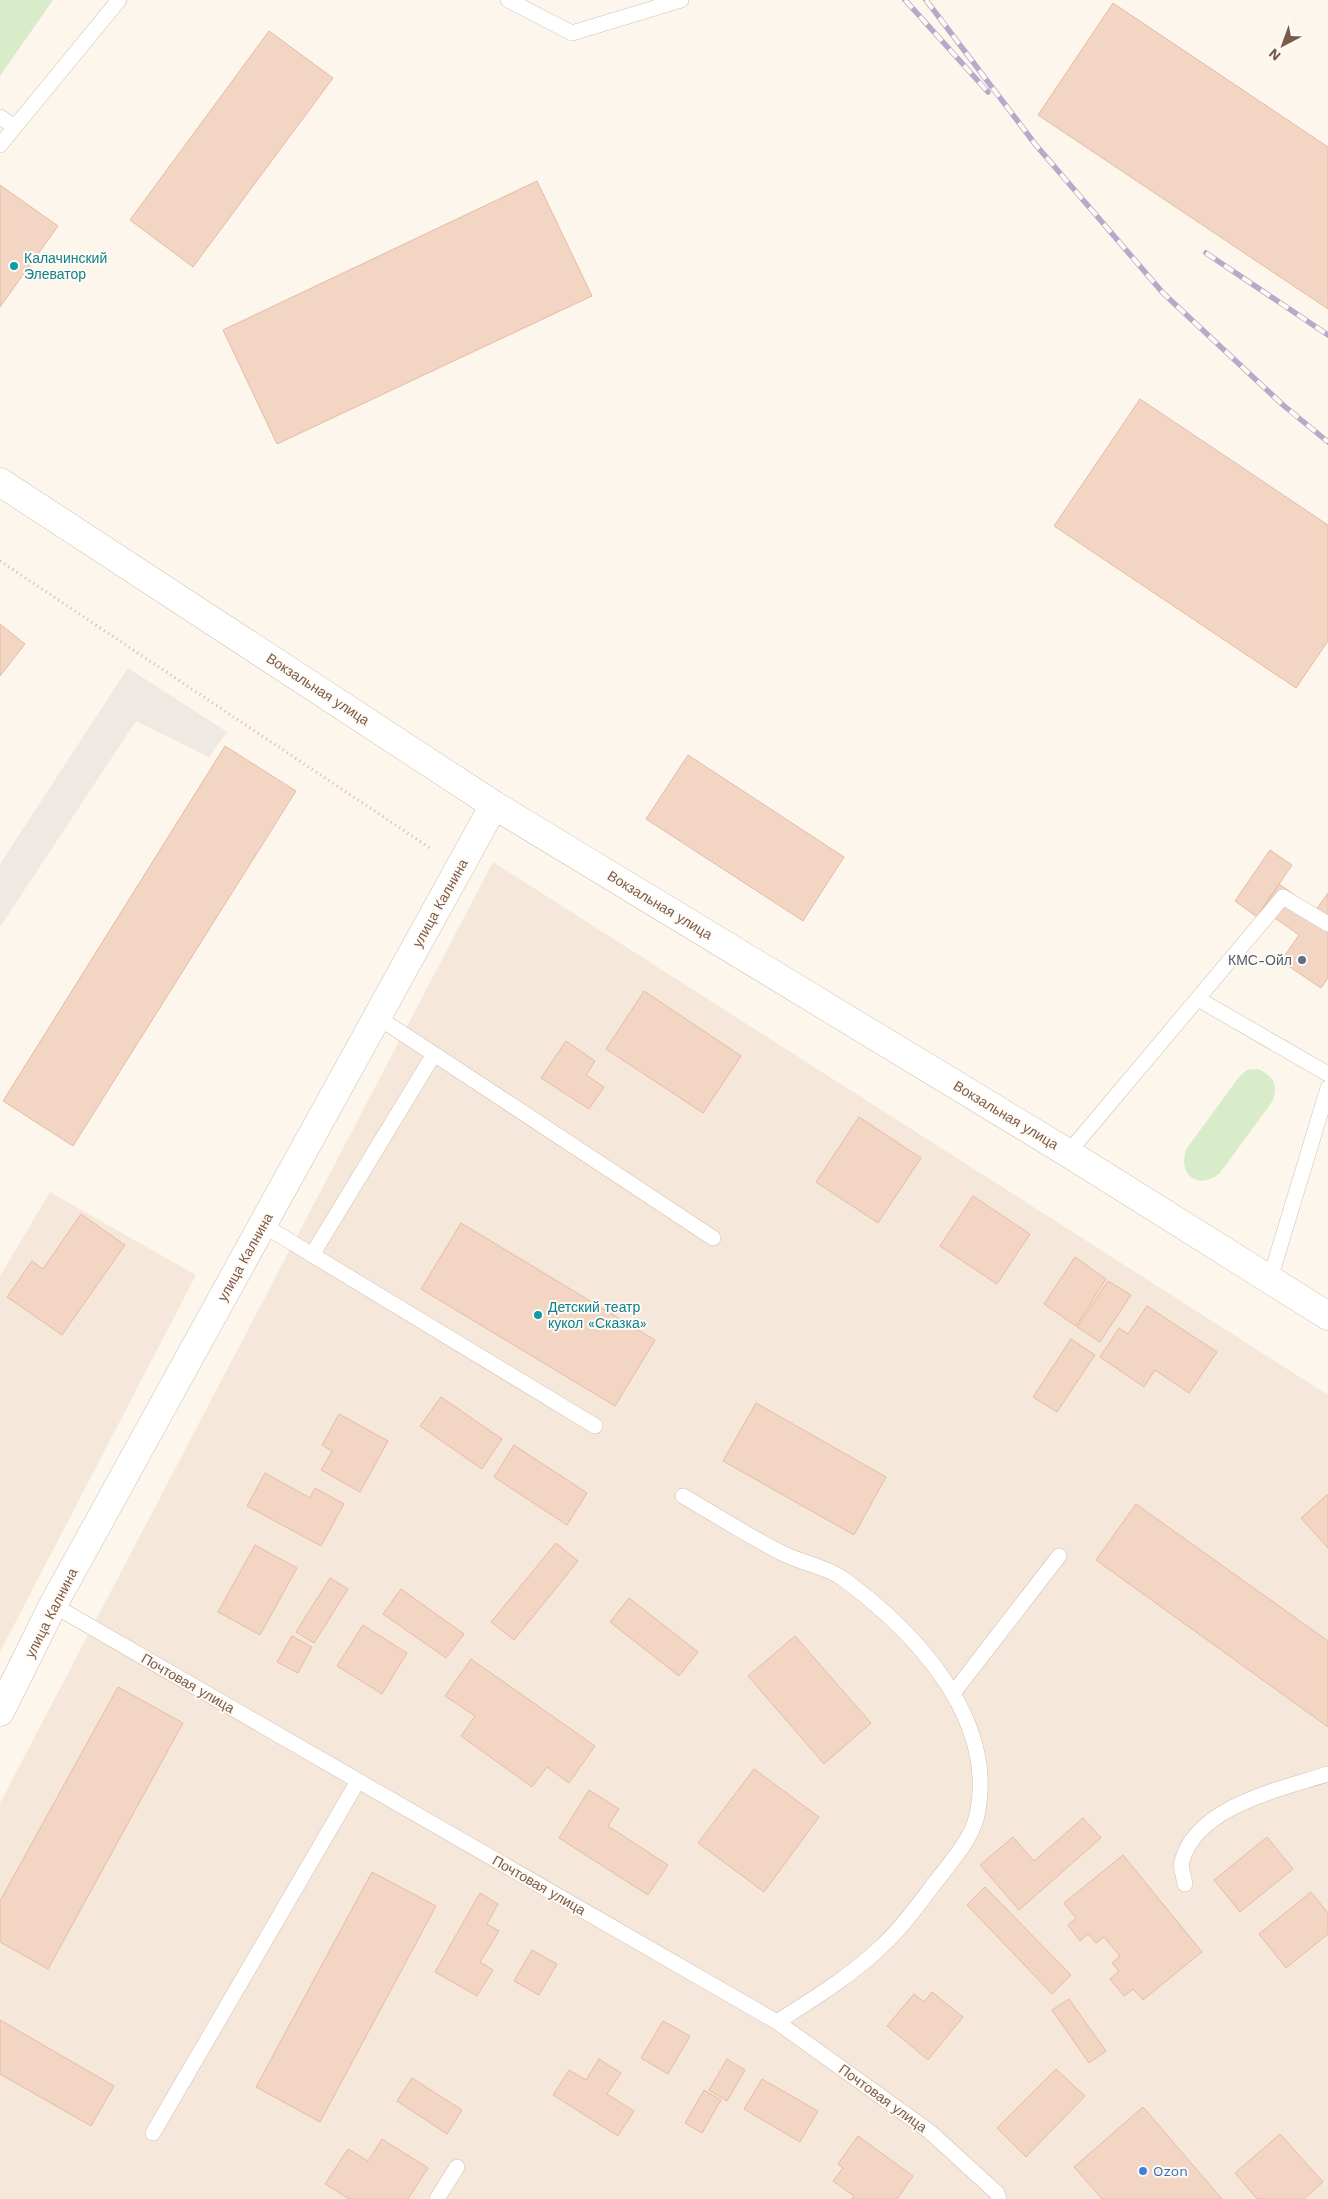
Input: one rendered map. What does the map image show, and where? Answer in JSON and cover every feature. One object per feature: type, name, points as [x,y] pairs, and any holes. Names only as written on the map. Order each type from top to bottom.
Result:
[{"type":"main road","name":"Вокзальная улица","points":[[0,482],[494,804],[1068,1153],[1328,1316]]},
{"type":"main road","name":"улица Калнина","points":[[0,1712],[53,1605],[494,804]]},
{"type":"lane","points":[[0,145],[119,0]]},
{"type":"lane","points":[[508,0],[572,33],[681,0]]},
{"type":"lane","points":[[0,117],[15,127]]},
{"type":"lane","points":[[1068,1153],[1283,897],[1328,924]]},
{"type":"lane","points":[[1198,999],[1328,1074]]},
{"type":"lane","points":[[377,1017],[713,1238]]},
{"type":"lane","points":[[312,1255],[434,1054]]},
{"type":"lane","points":[[1270,1279],[1321,1133],[1328,1088]]},
{"type":"lane","points":[[263,1225],[595,1426]]},
{"type":"lane","points":[[683,1496],[783,1554],[840,1576],[883,1611],[936,1667],[954,1692],[967,1717],[980,1772],[978,1810],[967,1842],[883,1946],[828,1989],[777,2022]]},
{"type":"lane","points":[[954,1692],[1059,1556]]},
{"type":"lane","name":"Почтовая улица","points":[[53,1605],[777,2022],[929,2131],[997,2193],[999,2199]]},
{"type":"lane","points":[[1185,1884],[1182,1863],[1194,1836],[1229,1808],[1328,1774]]},
{"type":"lane","points":[[153,2133],[358,1781]]},
{"type":"lane","points":[[437,2199],[457,2167]]},
{"type":"path","points":[[0,561],[460,867]]},
{"type":"shaded area","points":[[128,668],[227,732],[209,757],[136,721],[0,927],[0,864]]},
{"type":"shaded area","points":[[493,862],[1328,1395],[1328,2199],[0,2199],[0,1803]]},
{"type":"shaded area","points":[[50,1192],[196,1275],[0,1652],[0,1276]]},
{"type":"green space","points":[[0,0],[53,0],[0,76]]},
{"type":"green space","points":[[1258,1069],[1268,1075],[1274,1082],[1275,1091],[1272,1102],[1220,1173],[1204,1180],[1197,1180],[1191,1177],[1184,1166],[1187,1148],[1239,1077],[1247,1070]]},
{"type":"building","points":[[1113,3],[1328,147],[1328,309],[1038,115]]},
{"type":"building","points":[[269,31],[333,78],[193,267],[130,220]]},
{"type":"building","points":[[537,181],[592,296],[277,444],[223,330]]},
{"type":"building","name":"Калачинский Элеватор","points":[[0,185],[58,226],[0,307]]},
{"type":"building","points":[[1140,399],[1328,525],[1328,641],[1296,688],[1054,526]]},
{"type":"building","points":[[0,624],[25,644],[0,676]]},
{"type":"building","points":[[225,746],[296,791],[73,1146],[3,1101]]},
{"type":"building","points":[[688,755],[844,857],[803,921],[646,819]]},
{"type":"building","points":[[1270,850],[1292,865],[1257,917],[1235,901]]},
{"type":"building","points":[[1279,884],[1316,910],[1328,893],[1328,978],[1321,988],[1281,961],[1299,935],[1262,909]]},
{"type":"building","points":[[644,991],[741,1056],[703,1113],[606,1049]]},
{"type":"building","points":[[566,1041],[595,1061],[586,1075],[604,1087],[589,1109],[541,1078]]},
{"type":"building","points":[[859,1117],[921,1158],[878,1223],[816,1182]]},
{"type":"building","points":[[973,1196],[1030,1234],[997,1284],[940,1246]]},
{"type":"building","points":[[81,1214],[125,1245],[62,1335],[7,1297],[32,1261],[43,1269]]},
{"type":"building","name":"Детский театр кукол «Сказка»","points":[[461,1223],[655,1340],[615,1406],[421,1289]]},
{"type":"building","points":[[1075,1257],[1106,1279],[1076,1326],[1044,1304]]},
{"type":"building","points":[[1108,1281],[1131,1295],[1100,1342],[1077,1327]]},
{"type":"building","points":[[1147,1306],[1217,1352],[1189,1393],[1155,1370],[1144,1387],[1100,1357],[1119,1328],[1128,1334]]},
{"type":"building","points":[[1071,1339],[1095,1355],[1057,1412],[1033,1397]]},
{"type":"building","points":[[441,1397],[502,1439],[482,1469],[420,1426]]},
{"type":"building","points":[[756,1403],[886,1477],[854,1535],[723,1461]]},
{"type":"building","points":[[339,1414],[388,1441],[360,1492],[321,1470],[332,1451],[322,1445]]},
{"type":"building","points":[[514,1445],[587,1493],[567,1525],[494,1477]]},
{"type":"building","points":[[265,1473],[310,1498],[315,1488],[344,1504],[321,1546],[247,1506]]},
{"type":"building","points":[[1328,1494],[1328,1548],[1301,1518]]},
{"type":"building","points":[[1136,1504],[1328,1641],[1328,1727],[1096,1560]]},
{"type":"building","points":[[556,1543],[578,1561],[514,1640],[491,1622]]},
{"type":"building","points":[[255,1545],[297,1568],[260,1635],[218,1612]]},
{"type":"building","points":[[330,1578],[348,1589],[314,1643],[296,1632]]},
{"type":"building","points":[[401,1589],[464,1634],[446,1658],[383,1614]]},
{"type":"building","points":[[629,1598],[698,1652],[679,1676],[610,1622]]},
{"type":"building","points":[[363,1625],[407,1653],[382,1694],[337,1666]]},
{"type":"building","points":[[292,1636],[312,1647],[298,1673],[277,1662]]},
{"type":"building","points":[[795,1636],[871,1723],[824,1764],[748,1676]]},
{"type":"building","points":[[471,1659],[595,1746],[569,1783],[547,1767],[532,1787],[461,1736],[475,1716],[445,1696]]},
{"type":"building","points":[[118,1687],[183,1723],[48,1969],[0,1942],[0,1901]]},
{"type":"building","points":[[754,1769],[819,1817],[764,1892],[698,1843]]},
{"type":"building","points":[[589,1790],[619,1809],[608,1826],[668,1865],[648,1895],[559,1838]]},
{"type":"building","points":[[1083,1818],[1101,1838],[1019,1910],[980,1865],[1013,1837],[1034,1861]]},
{"type":"building","points":[[1267,1837],[1293,1869],[1240,1912],[1214,1880]]},
{"type":"building","points":[[1123,1855],[1202,1952],[1143,2000],[1133,1989],[1124,1996],[1110,1979],[1119,1971],[1112,1963],[1120,1956],[1104,1937],[1096,1943],[1088,1934],[1080,1941],[1068,1925],[1076,1918],[1064,1903]]},
{"type":"building","points":[[372,1872],[436,1906],[320,2122],[256,2087]]},
{"type":"building","points":[[985,1887],[1071,1975],[1052,1994],[967,1905]]},
{"type":"building","points":[[1311,1892],[1328,1913],[1328,1934],[1286,1968],[1259,1934]]},
{"type":"building","points":[[480,1893],[498,1904],[487,1924],[499,1931],[480,1962],[493,1970],[477,1996],[435,1972]]},
{"type":"building","points":[[532,1950],[557,1964],[539,1995],[514,1981]]},
{"type":"building","points":[[932,1992],[963,2017],[928,2060],[887,2026],[914,1994],[924,2002]]},
{"type":"building","points":[[1069,1999],[1106,2051],[1089,2063],[1052,2010]]},
{"type":"building","points":[[0,2020],[114,2086],[91,2126],[0,2074]]},
{"type":"building","points":[[663,2021],[690,2036],[668,2074],[641,2058]]},
{"type":"building","points":[[599,2059],[621,2073],[607,2094],[634,2111],[618,2136],[553,2095],[569,2070],[586,2080]]},
{"type":"building","points":[[727,2059],[745,2070],[727,2101],[709,2090]]},
{"type":"building","points":[[1056,2069],[1085,2096],[1026,2157],[997,2128]]},
{"type":"building","points":[[412,2078],[462,2110],[447,2134],[397,2101]]},
{"type":"building","points":[[762,2079],[818,2111],[800,2142],[744,2109]]},
{"type":"building","points":[[704,2090],[721,2100],[702,2133],[685,2123]]},
{"type":"building","points":[[1143,2107],[1222,2199],[1102,2199],[1074,2167]]},
{"type":"building","points":[[1280,2134],[1323,2182],[1304,2199],[1257,2199],[1235,2173]]},
{"type":"building","points":[[858,2136],[913,2176],[897,2199],[852,2199],[854,2196],[833,2181],[843,2168],[838,2164]]},
{"type":"building","points":[[382,2139],[428,2168],[408,2199],[349,2199],[325,2184],[348,2149],[368,2161]]},
{"type":"railway","points":[[905,0],[988,92]]},
{"type":"railway","points":[[926,0],[1035,144],[1163,293],[1283,405],[1328,442]]},
{"type":"railway","points":[[1206,253],[1328,335]]},
{"type":"place","name":"Калачинский Элеватор","points":[[14,266]]},
{"type":"place","name":"КМС-Ойл","points":[[1302,960]]},
{"type":"place","name":"Детский театр кукол «Сказка»","points":[[538,1315]]},
{"type":"place","name":"Ozon","points":[[1143,2171]]}]
